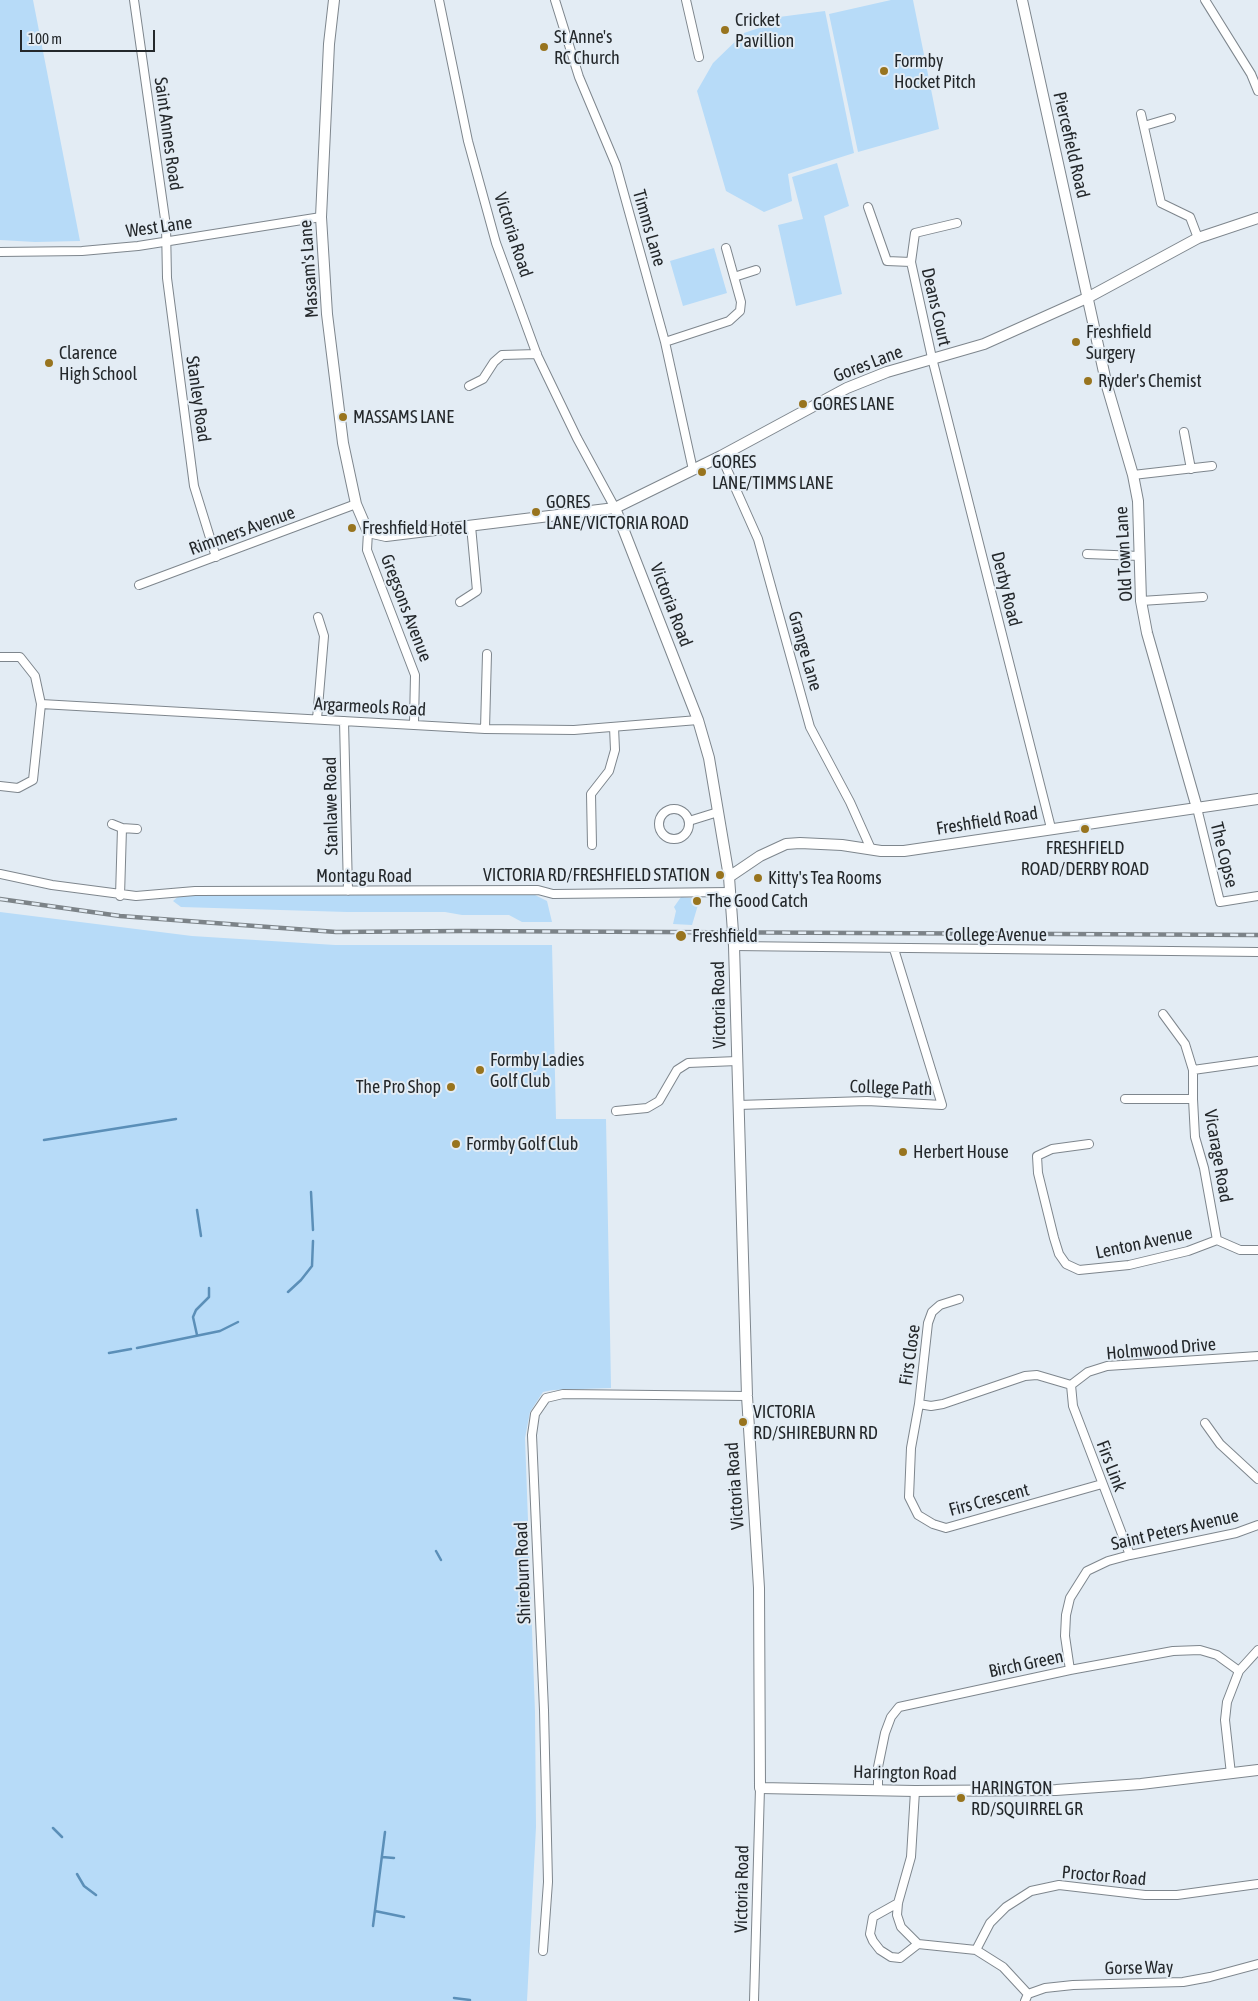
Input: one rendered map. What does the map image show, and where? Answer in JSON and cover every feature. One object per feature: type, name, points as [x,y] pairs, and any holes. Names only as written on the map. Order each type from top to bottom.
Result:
[{"type":"street","name":"Saint Annes Road","points":[[134,0],[163,207],[166,242]]},
{"type":"street","name":"Massam's Lane","points":[[334,0],[329,44],[321,216],[328,314],[342,443],[356,504],[368,532]]},
{"type":"street","name":"Victoria Road","points":[[439,0],[468,141],[496,243],[537,354],[577,438],[615,508],[698,720],[709,758],[718,812],[730,892],[734,946],[747,1396],[759,1588],[760,1788],[754,2001]]},
{"type":"street","name":"Timms Lane","points":[[555,0],[579,77],[616,165],[665,342],[694,470]]},
{"type":"street","points":[[686,0],[699,57]]},
{"type":"street","name":"Piercefield Road","points":[[1022,0],[1024,17],[1089,297]]},
{"type":"street","points":[[1205,0],[1251,74],[1258,91]]},
{"type":"street","points":[[1141,114],[1161,202],[1190,217],[1198,238]]},
{"type":"street","points":[[1144,126],[1171,118]]},
{"type":"street","name":"Deans Court","points":[[868,207],[887,261],[910,262]]},
{"type":"street","name":"West Lane","points":[[0,252],[82,251],[166,242],[321,216]]},
{"type":"street","name":"Gores Lane","points":[[368,532],[386,536],[615,508],[694,470],[847,388],[887,372],[984,344],[1089,297],[1198,238],[1258,218]]},
{"type":"street","name":"Deans Court","points":[[932,358],[910,262],[914,233],[957,223]]},
{"type":"street","name":"Stanley Road","points":[[166,242],[176,354],[194,486],[216,557]]},
{"type":"street","points":[[665,342],[736,317],[740,311],[741,302],[726,248]]},
{"type":"street","points":[[734,276],[756,270]]},
{"type":"street","name":"Old Town Lane","points":[[1089,297],[1107,386],[1133,475],[1138,501],[1142,601],[1150,646],[1197,808]]},
{"type":"street","points":[[469,386],[483,379],[494,362],[502,355],[537,354]]},
{"type":"street","name":"Derby Road","points":[[932,358],[1051,828]]},
{"type":"street","points":[[1184,432],[1191,469]]},
{"type":"street","name":"Grange Lane","points":[[721,456],[758,539],[810,727],[850,802],[870,849]]},
{"type":"street","points":[[1133,475],[1212,466]]},
{"type":"street","name":"Rimmers Avenue","points":[[138,585],[356,504]]},
{"type":"street","points":[[460,602],[477,591],[471,526]]},
{"type":"street","name":"Gregsons Avenue","points":[[368,532],[367,550],[416,675],[414,724]]},
{"type":"street","points":[[1087,554],[1140,556]]},
{"type":"street","points":[[1142,601],[1203,597]]},
{"type":"street","points":[[317,719],[324,636],[318,617]]},
{"type":"street","points":[[485,729],[487,654]]},
{"type":"street","points":[[0,657],[20,657],[35,676],[41,704],[33,780],[18,788],[0,786]]},
{"type":"street","name":"Argarmeols Road","points":[[41,704],[485,729],[574,730],[698,720]]},
{"type":"street","name":"Stanlawe Road","points":[[344,720],[348,891]]},
{"type":"street","points":[[592,845],[591,794],[609,772],[615,750],[614,727]]},
{"type":"street","name":"Freshfield Road","points":[[728,877],[760,856],[786,844],[834,844],[904,851],[1258,799]]},
{"type":"street","name":"The Copse","points":[[1197,808],[1220,902],[1258,896]]},
{"type":"street","points":[[670,809],[684,812],[689,820],[688,831],[681,838],[670,839],[659,829],[662,814],[670,809]]},
{"type":"street","points":[[689,820],[718,812]]},
{"type":"street","points":[[112,824],[122,828],[136,829]]},
{"type":"street","points":[[120,896],[122,828]]},
{"type":"street","name":"Montagu Road","points":[[0,874],[120,896],[148,896],[195,891],[538,890],[553,894],[730,892]]},
{"type":"street","name":"College Avenue","points":[[734,946],[1258,952]]},
{"type":"street","name":"College Path","points":[[738,1105],[867,1101],[942,1105],[894,949]]},
{"type":"street","name":"Vicarage Road","points":[[1163,1014],[1185,1044],[1193,1070],[1195,1137],[1204,1168],[1217,1240]]},
{"type":"street","points":[[616,1111],[647,1108],[659,1101],[677,1070],[688,1063],[737,1061]]},
{"type":"street","points":[[1193,1070],[1258,1061]]},
{"type":"street","points":[[1125,1099],[1193,1099]]},
{"type":"street","name":"Lenton Avenue","points":[[1089,1144],[1052,1149],[1037,1156],[1038,1172],[1054,1238],[1059,1254],[1066,1264],[1079,1270],[1129,1265],[1196,1248],[1217,1240]]},
{"type":"street","points":[[1217,1240],[1240,1250],[1258,1250]]},
{"type":"street","name":"Firs Close","points":[[918,1404],[928,1323],[932,1312],[940,1305],[959,1299]]},
{"type":"street","name":"Holmwood Drive","points":[[1071,1386],[1088,1372],[1107,1366],[1258,1356]]},
{"type":"street","points":[[918,1404],[931,1406],[943,1404],[1025,1376],[1037,1375],[1071,1386]]},
{"type":"street","name":"Firs Link","points":[[1071,1386],[1072,1406],[1130,1555]]},
{"type":"street","name":"Shireburn Road","points":[[543,1951],[548,1882],[544,1710],[532,1436],[536,1414],[546,1398],[563,1394],[747,1396]]},
{"type":"street","name":"Firs Crescent","points":[[918,1404],[911,1448],[909,1497],[918,1515],[933,1524],[946,1528],[1102,1484]]},
{"type":"street","points":[[1205,1423],[1220,1444],[1258,1479]]},
{"type":"street","name":"Saint Peters Avenue","points":[[1070,1670],[1065,1636],[1066,1615],[1074,1591],[1087,1571],[1108,1561],[1236,1533],[1258,1524]]},
{"type":"street","name":"Birch Green","points":[[878,1789],[878,1767],[885,1733],[891,1717],[899,1707],[1070,1670],[1173,1651],[1200,1650],[1217,1655],[1240,1671]]},
{"type":"street","points":[[1231,1774],[1225,1720],[1228,1702],[1240,1671],[1258,1650]]},
{"type":"street","name":"Harington Road","points":[[760,1788],[915,1791],[1056,1790],[1258,1770]]},
{"type":"street","points":[[915,1791],[911,1858],[898,1903],[897,1915],[901,1927],[918,1944],[976,1950],[1003,1967],[1026,1998]]},
{"type":"street","name":"Proctor Road","points":[[976,1950],[990,1923],[1006,1906],[1031,1891],[1059,1885],[1145,1895],[1177,1895],[1258,1884]]},
{"type":"street","points":[[898,1903],[873,1917],[870,1934],[873,1941],[880,1950],[891,1957],[900,1958],[918,1944]]},
{"type":"street","name":"Gorse Way","points":[[1026,1998],[1045,1988],[1073,1985],[1183,1982],[1210,1978],[1258,1964]]},
{"type":"shaded area","points":[[0,0],[33,0],[80,241],[35,242],[0,240]]},
{"type":"shaded area","name":"Formby Hocket Pitch","points":[[891,0],[913,0],[939,129],[858,152],[829,14]]},
{"type":"shaded area","points":[[825,11],[854,153],[788,174],[792,201],[764,212],[726,191],[697,91],[713,63],[744,33],[762,27],[779,17]]},
{"type":"shaded area","points":[[837,163],[849,206],[824,216],[842,294],[796,306],[778,225],[803,219],[792,177]]},
{"type":"shaded area","points":[[714,248],[727,293],[683,306],[670,261]]},
{"type":"shaded area","points":[[525,890],[547,901],[552,922],[522,922],[509,915],[462,915],[445,912],[347,912],[181,907],[173,901],[180,895],[195,894]]},
{"type":"shaded area","points":[[681,897],[693,898],[693,905],[698,905],[692,925],[673,924],[676,911],[674,907]]},
{"type":"shaded area","name":"Formby Golf Club","points":[[0,912],[192,936],[335,945],[552,945],[556,1119],[606,1119],[611,1388],[543,1392],[530,1412],[525,1438],[535,1712],[536,1827],[527,2001],[0,2001]]},
{"type":"waterway","points":[[44,1140],[176,1119]]},
{"type":"waterway","points":[[311,1192],[313,1230]]},
{"type":"waterway","points":[[197,1210],[201,1236]]},
{"type":"waterway","points":[[288,1292],[312,1266],[313,1241]]},
{"type":"waterway","points":[[197,1335],[193,1317],[196,1310],[209,1297],[209,1288]]},
{"type":"waterway","points":[[137,1348],[220,1331],[238,1322]]},
{"type":"waterway","points":[[109,1353],[131,1349]]},
{"type":"waterway","points":[[436,1551],[441,1560]]},
{"type":"waterway","points":[[53,1828],[62,1837]]},
{"type":"waterway","points":[[373,1926],[385,1832]]},
{"type":"waterway","points":[[382,1857],[394,1858]]},
{"type":"waterway","points":[[77,1874],[84,1886],[96,1895]]},
{"type":"waterway","points":[[375,1911],[404,1917]]},
{"type":"waterway","points":[[454,1998],[470,2000]]},
{"type":"railway","points":[[0,899],[120,916],[336,932],[1258,935]]},
{"type":"place","name":"Cricket Pavillion","points":[[725,30]]},
{"type":"place","name":"St Anne's RC Church","points":[[544,47]]},
{"type":"place","name":"Formby Hocket Pitch","points":[[884,71]]},
{"type":"place","name":"Freshfield Surgery","points":[[1076,342]]},
{"type":"place","name":"Clarence High School","points":[[49,363]]},
{"type":"place","name":"Ryder's Chemist","points":[[1088,381]]},
{"type":"place","name":"GORES LANE","points":[[803,404]]},
{"type":"place","name":"MASSAMS LANE","points":[[343,417]]},
{"type":"place","name":"GORES LANE/TIMMS LANE","points":[[702,472]]},
{"type":"place","name":"GORES LANE/VICTORIA ROAD","points":[[536,512]]},
{"type":"place","name":"Freshfield Hotel","points":[[352,528]]},
{"type":"place","name":"FRESHFIELD ROAD/DERBY ROAD","points":[[1085,829]]},
{"type":"place","name":"VICTORIA RD/FRESHFIELD STATION","points":[[720,875]]},
{"type":"place","name":"Kitty's Tea Rooms","points":[[758,878]]},
{"type":"place","name":"The Good Catch","points":[[697,901]]},
{"type":"place","name":"Freshfield","points":[[681,936]]},
{"type":"place","name":"Formby Ladies Golf Club","points":[[480,1070]]},
{"type":"place","name":"The Pro Shop","points":[[451,1087]]},
{"type":"place","name":"Formby Golf Club","points":[[456,1144]]},
{"type":"place","name":"Herbert House","points":[[903,1152]]},
{"type":"place","name":"VICTORIA RD/SHIREBURN RD","points":[[743,1422]]},
{"type":"place","name":"HARINGTON RD/SQUIRREL GR","points":[[961,1798]]}]
